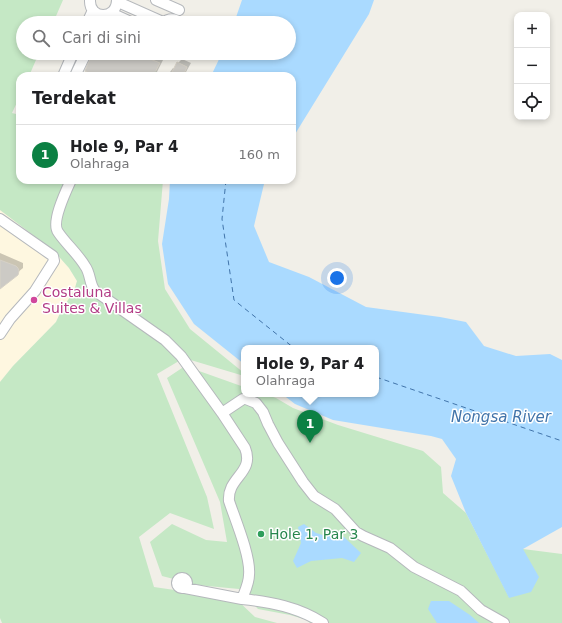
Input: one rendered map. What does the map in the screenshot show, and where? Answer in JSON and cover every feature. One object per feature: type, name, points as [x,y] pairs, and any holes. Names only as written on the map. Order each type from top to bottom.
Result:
[{"type":"lane","points":[[90,0],[93,10],[102,16]]},
{"type":"lane","points":[[156,0],[179,13]]},
{"type":"lane","points":[[105,16],[117,6],[117,1],[150,16]]},
{"type":"lane","points":[[90,16],[93,10]]},
{"type":"lane","points":[[64,72],[70,60]]},
{"type":"lane","points":[[77,72],[83,60]]},
{"type":"lane","points":[[69,184],[56,219],[57,231],[88,269],[91,287],[165,340],[181,356],[222,413],[247,452],[247,462],[245,467],[242,473],[232,484],[229,496],[229,501],[250,569],[248,584],[242,599]]},
{"type":"lane","points":[[0,219],[53,256],[54,261],[35,291],[10,319],[0,334]]},
{"type":"lane","points":[[222,413],[243,399],[256,403],[263,412],[278,443],[303,482],[314,496],[335,509],[356,532],[362,536],[384,544],[414,567],[461,591],[480,610],[504,623]]},
{"type":"lane","points":[[185,588],[289,607],[304,612],[323,623]]},
{"type":"shaded area","name":"Costaluna Suites & Villas","points":[[0,210],[54,251],[69,268],[77,281],[75,291],[62,309],[56,322],[13,366],[0,382]]},
{"type":"green space","points":[[0,0],[63,0],[56,16],[16,16],[16,60],[36,60],[31,72],[16,72],[16,104],[12,113],[16,114],[16,184],[163,184],[158,241],[165,289],[190,329],[241,371],[241,375],[184,358],[157,374],[207,497],[214,529],[170,513],[139,537],[154,587],[236,599],[255,617],[277,623],[2,623],[0,618],[0,382],[13,366],[56,322],[62,309],[74,291],[77,281],[69,268],[54,251],[0,210]]},
{"type":"green space","points":[[185,366],[241,386],[241,397],[273,397],[293,408],[338,425],[423,451],[441,467],[443,493],[466,513],[509,597],[523,549],[562,554],[562,623],[310,623],[307,620],[290,615],[258,609],[239,589],[197,585],[162,576],[150,542],[172,524],[206,540],[227,542],[220,502],[167,378]]},
{"type":"water","points":[[242,0],[374,0],[369,14],[296,133],[296,72],[213,72],[219,60],[296,60],[296,16],[236,16]]},
{"type":"water","name":"Nongsa River","points":[[170,184],[264,184],[254,226],[269,262],[309,277],[366,307],[466,322],[484,346],[516,356],[550,354],[562,360],[562,527],[523,549],[539,577],[531,592],[509,598],[466,513],[451,476],[456,459],[442,439],[333,420],[295,404],[286,397],[379,397],[379,345],[241,345],[241,362],[194,324],[168,284],[162,244]]},
{"type":"water","points":[[304,524],[316,533],[326,536],[344,537],[361,553],[354,562],[342,558],[311,561],[297,568],[293,561],[301,543],[298,527]]},
{"type":"water","points":[[431,601],[449,601],[479,623],[437,623],[428,609]]},
{"type":"building","points":[[89,60],[152,60],[160,63],[155,72],[85,71]]},
{"type":"building","points":[[177,62],[187,67],[185,72],[172,72]]},
{"type":"building","points":[[0,260],[16,266],[19,271],[18,275],[0,289]]},
{"type":"ferry route","points":[[226,184],[222,219],[234,300],[290,345]]},
{"type":"ferry route","points":[[379,378],[562,441]]},
{"type":"place","name":"Costaluna Suites & Villas","points":[[34,300]]},
{"type":"place","name":"Hole 9, Par 4","points":[[310,443]]},
{"type":"place","name":"Hole 1, Par 3","points":[[261,534]]}]
